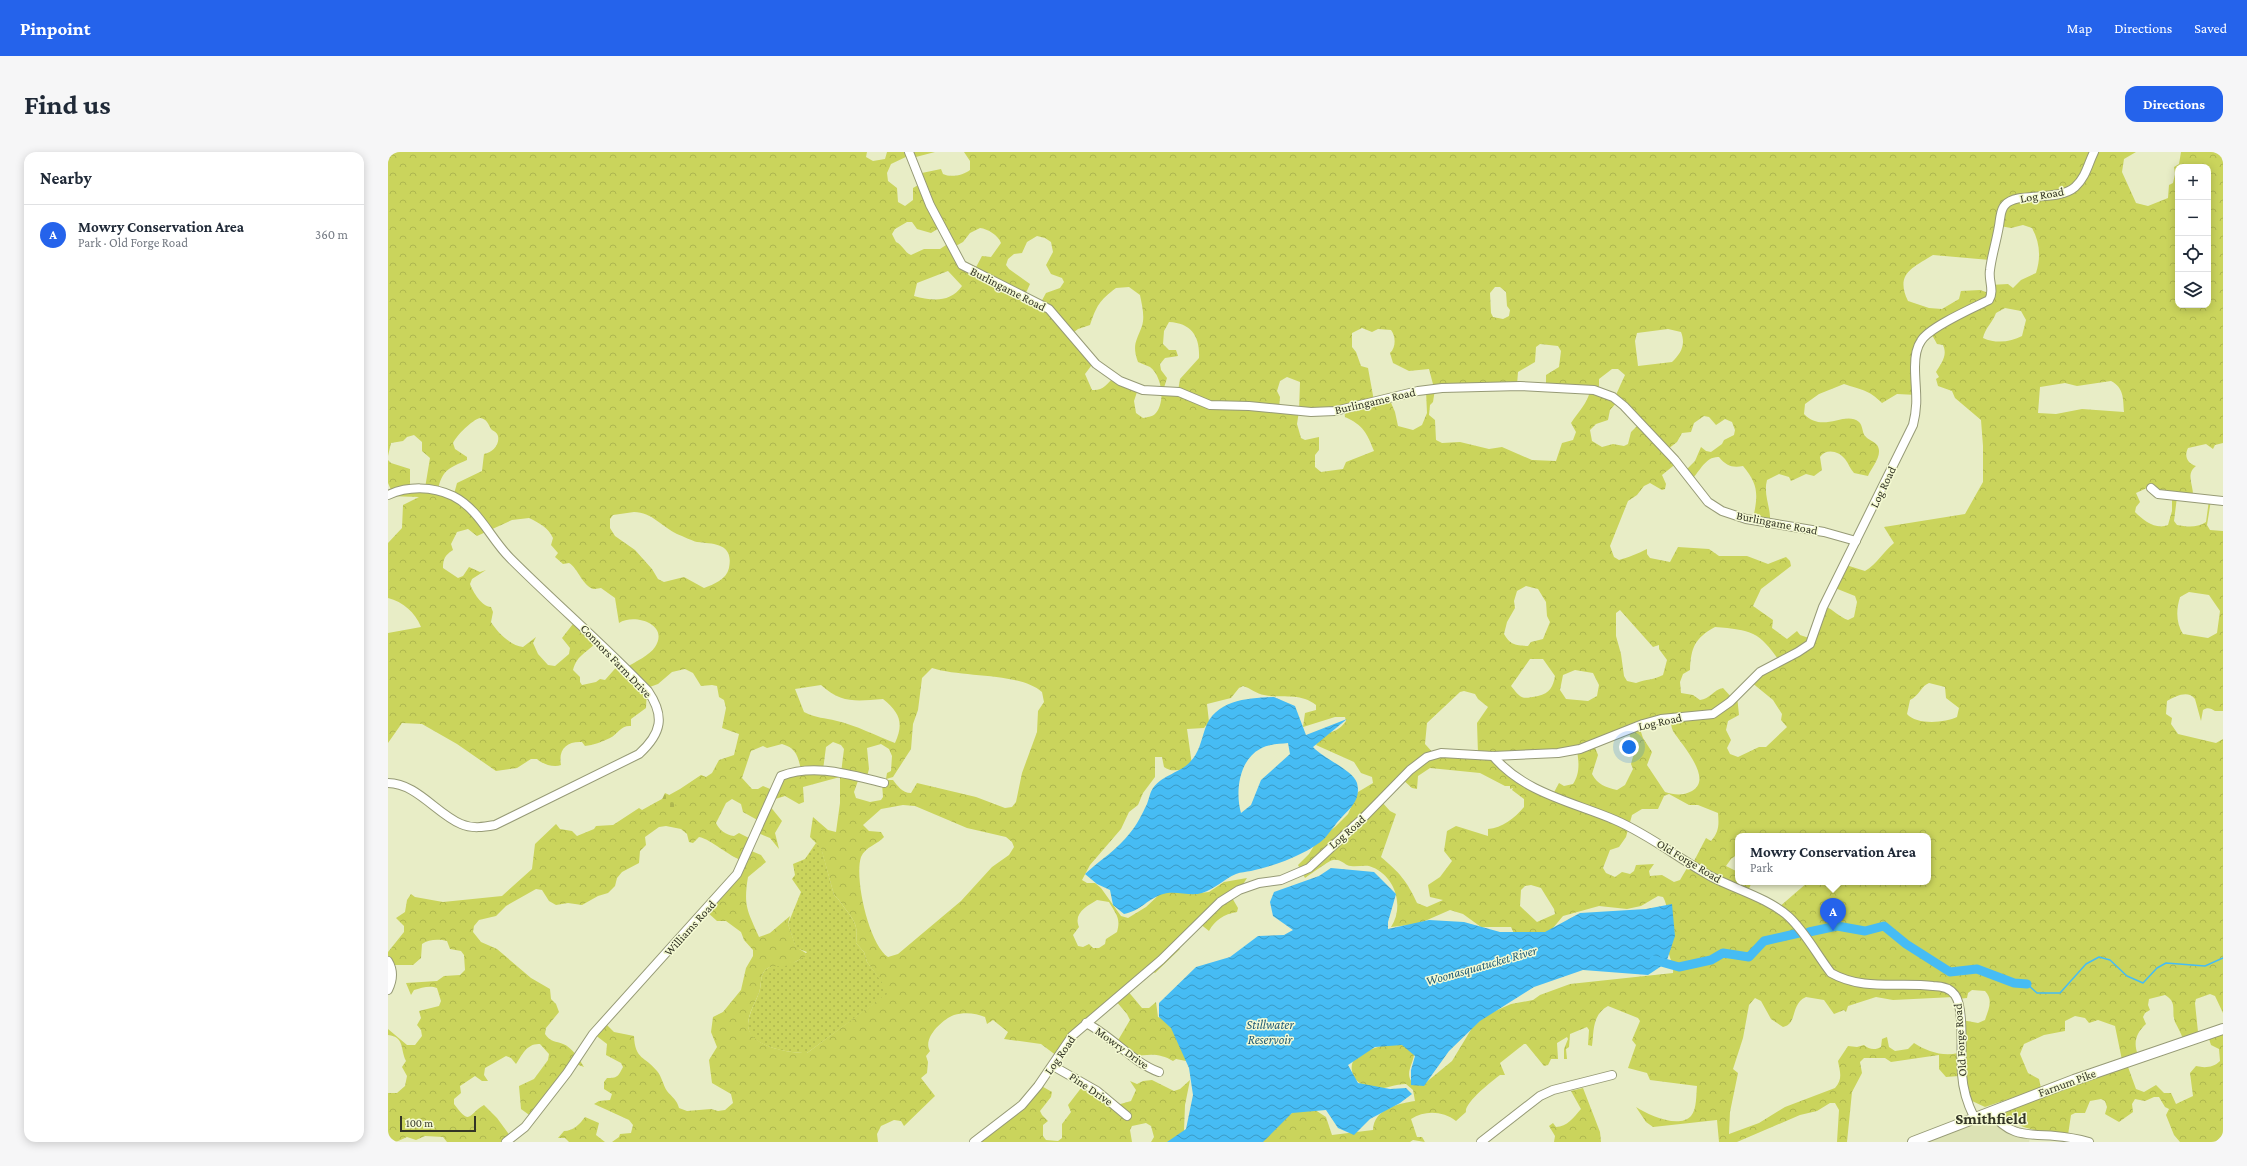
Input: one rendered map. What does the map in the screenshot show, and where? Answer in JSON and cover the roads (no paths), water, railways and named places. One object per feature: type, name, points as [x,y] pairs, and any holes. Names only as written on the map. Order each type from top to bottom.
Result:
[{"type":"main road","name":"Farnum Pike","points":[[1913,1142],[1974,1117],[1991,1112],[2074,1080],[2223,1029]]},
{"type":"street","name":"Burlingame Road","points":[[909,152],[930,205],[962,265],[1048,309],[1096,364],[1120,381],[1143,390],[1179,392],[1210,405],[1249,406],[1311,412],[1334,411],[1418,391],[1442,388],[1520,386],[1594,390],[1613,397],[1624,406],[1675,460],[1708,502],[1722,511],[1746,519],[1824,532],[1856,541]]},
{"type":"street","name":"Log Road","points":[[974,1142],[1022,1105],[1052,1066],[1072,1036],[1161,960],[1220,902],[1239,890],[1259,883],[1281,880],[1309,868],[1325,851],[1364,818],[1410,770],[1427,757],[1441,754],[1493,756],[1558,753],[1580,749],[1661,719],[1713,714],[1730,702],[1760,672],[1810,644],[1823,608],[1913,425],[1918,408],[1916,355],[1921,340],[1949,321],[1989,300],[1992,292],[1990,272],[1998,236],[2001,211],[2005,204],[2014,200],[2063,194],[2075,187],[2084,176],[2094,152]]},
{"type":"street","points":[[2151,488],[2158,494],[2223,501]]},
{"type":"street","name":"Connors Farm Drive","points":[[388,495],[400,490],[430,489],[452,495],[465,503],[481,520],[509,557],[648,690],[658,704],[660,720],[656,735],[649,745],[639,754],[495,825],[481,827],[461,824],[406,788],[394,783],[388,783]]},
{"type":"street","name":"Old Forge Road","points":[[1493,756],[1505,770],[1528,784],[1554,797],[1616,820],[1665,847],[1711,876],[1778,909],[1800,929],[1831,973],[1838,977],[1868,985],[1929,985],[1942,987],[1952,992],[1956,997],[1960,1015],[1963,1087],[1966,1100],[1974,1117]]},
{"type":"street","name":"Williams Road","points":[[506,1142],[524,1127],[567,1073],[593,1034],[737,875],[782,776],[794,771],[834,771],[884,783]]},
{"type":"street","points":[[388,961],[392,974],[392,982],[388,990]]},
{"type":"street","name":"Mowry Drive","points":[[1086,1023],[1104,1033],[1149,1068],[1159,1072]]},
{"type":"street","name":"Pine Drive","points":[[1052,1066],[1097,1091],[1127,1116]]},
{"type":"street","points":[[1481,1142],[1540,1096],[1553,1090],[1612,1075]]},
{"type":"street","points":[[1991,1112],[1998,1121],[2012,1131],[2031,1136],[2055,1136],[2089,1142]]},
{"type":"water","points":[[1274,697],[1295,706],[1306,735],[1347,719],[1313,747],[1354,778],[1358,788],[1355,802],[1325,838],[1310,849],[1290,859],[1270,866],[1236,874],[1202,893],[1165,893],[1139,908],[1124,914],[1113,905],[1110,890],[1097,884],[1085,874],[1120,845],[1133,830],[1147,804],[1152,790],[1157,783],[1182,769],[1193,758],[1198,751],[1210,719],[1216,712],[1233,702],[1253,698]],"holes":[[[1288,743],[1290,754],[1261,780],[1251,805],[1241,813],[1238,796],[1240,777],[1247,761],[1260,749],[1274,744]]]},
{"type":"water","name":"Stillwater Reservoir","points":[[1331,868],[1374,872],[1396,894],[1388,922],[1388,929],[1429,920],[1464,922],[1500,932],[1545,932],[1580,913],[1646,909],[1672,904],[1675,936],[1666,963],[1648,975],[1583,970],[1534,987],[1480,1021],[1449,1051],[1424,1086],[1411,1085],[1411,1070],[1415,1056],[1402,1045],[1375,1047],[1348,1065],[1358,1083],[1390,1089],[1406,1088],[1412,1094],[1400,1103],[1370,1119],[1354,1135],[1338,1128],[1326,1110],[1292,1113],[1263,1142],[1167,1142],[1186,1129],[1193,1095],[1189,1068],[1171,1028],[1159,1017],[1159,1003],[1196,967],[1230,957],[1258,936],[1284,935],[1293,930],[1273,916],[1270,902],[1274,892],[1319,876]]},
{"type":"waterway","name":"Woonasquatucket River","points":[[1809,932],[1837,926],[1865,931],[1884,926],[1906,944],[1950,972],[1977,969],[2014,983],[2027,984]]},
{"type":"waterway","name":"Woonasquatucket River","points":[[1654,960],[1679,967],[1711,960],[1723,953],[1749,957],[1764,941],[1799,933]]},
{"type":"waterway","points":[[2027,984],[2037,993],[2060,993],[2086,964],[2099,957],[2110,960],[2127,976],[2143,983],[2157,968],[2166,963],[2205,966],[2223,958]]},
{"type":"place","name":"Mowry Conservation Area","points":[[1833,931]]},
{"type":"district","name":"Smithfield","points":[[1991,1118]]}]
